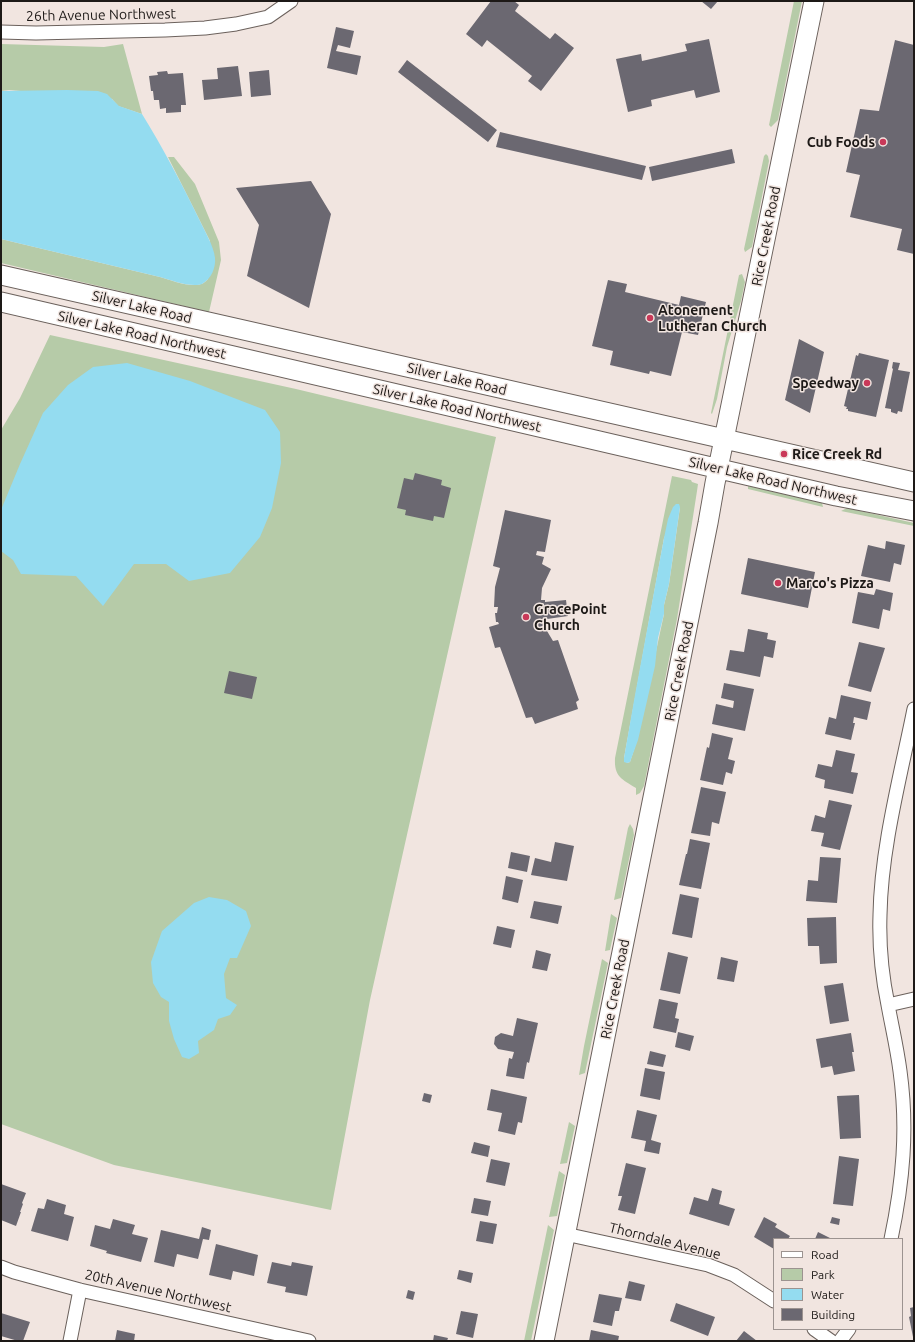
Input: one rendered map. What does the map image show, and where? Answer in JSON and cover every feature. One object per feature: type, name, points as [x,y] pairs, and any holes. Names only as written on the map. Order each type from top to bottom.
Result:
[{"type":"main road","name":"Rice Creek Road","points":[[544,1341],[724,440],[814,1]]},
{"type":"main road","name":"Silver Lake Road","points":[[1,275],[914,482]]},
{"type":"main road","name":"Silver Lake Road Northwest","points":[[1,302],[836,496],[914,511]]},
{"type":"street","name":"26th Avenue Northwest","points":[[1,32],[36,33],[205,28],[236,24],[268,17],[291,1]]},
{"type":"street","points":[[891,1238],[904,1163],[904,1119],[900,1071],[888,1005],[882,959],[880,914],[888,836],[914,709]]},
{"type":"street","points":[[888,1005],[914,998]]},
{"type":"street","name":"Thorndale Avenue","points":[[566,1234],[708,1265],[734,1275],[773,1300]]},
{"type":"street","name":"20th Avenue Northwest","points":[[1,1267],[80,1290],[302,1340]]},
{"type":"street","points":[[70,1341],[80,1290]]},
{"type":"street","points":[[815,1330],[831,1341]]},
{"type":"street","points":[[840,1341],[848,1330]]},
{"type":"green space","points":[[794,1],[802,1],[778,120],[771,127],[769,125]]},
{"type":"green space","points":[[1,44],[104,47],[123,44],[142,114],[118,106],[112,99],[9,90],[1,91]]},
{"type":"green space","points":[[766,154],[769,161],[752,247],[745,252],[744,249],[764,156]]},
{"type":"green space","points":[[168,157],[174,157],[195,184],[219,242],[221,260],[209,312],[1,263],[1,239],[180,283],[197,285],[204,283],[208,279],[210,241]]},
{"type":"green space","points":[[742,274],[745,282],[741,301],[727,347],[717,399],[712,414],[739,275]]},
{"type":"green space","points":[[50,335],[296,389],[496,437],[370,1000],[331,1210],[114,1165],[1,1124],[1,430],[20,398]]},
{"type":"green space","points":[[672,476],[691,480],[692,482],[698,484],[677,619],[644,786],[640,793],[636,795],[636,788],[620,777],[616,769],[615,758]],"holes":[[[680,507],[669,584],[637,740],[630,762],[627,763],[624,758],[664,538]]]},
{"type":"green space","points":[[748,486],[822,503],[823,507],[748,489]]},
{"type":"green space","points":[[847,508],[914,523],[914,526],[841,511]]},
{"type":"green space","points":[[630,824],[634,835],[621,898],[614,900],[628,828]]},
{"type":"green space","points":[[611,914],[617,918],[610,950],[605,951]]},
{"type":"green space","points":[[602,959],[608,963],[585,1073],[579,1075],[584,1046]]},
{"type":"green space","points":[[569,1122],[575,1126],[567,1163],[560,1164]]},
{"type":"green space","points":[[559,1171],[565,1175],[557,1216],[549,1217]]},
{"type":"green space","points":[[548,1225],[554,1230],[531,1341],[524,1341]]},
{"type":"water","points":[[1,91],[98,91],[107,94],[119,106],[142,114],[179,178],[213,248],[215,266],[205,282],[198,285],[181,283],[1,239]]},
{"type":"water","points":[[127,363],[190,381],[265,410],[280,432],[281,463],[272,508],[260,537],[230,573],[189,581],[166,564],[134,564],[103,606],[76,576],[21,574],[13,560],[1,551],[1,510],[43,413],[68,385],[93,367]]},
{"type":"water","points":[[676,504],[679,504],[680,507],[669,584],[664,605],[664,614],[658,638],[655,666],[638,740],[630,762],[627,763],[624,762],[624,758],[664,538],[668,519],[673,507]]},
{"type":"water","points":[[209,897],[227,900],[246,911],[251,926],[237,958],[230,958],[224,974],[226,998],[237,1005],[230,1015],[218,1019],[214,1030],[198,1041],[199,1053],[189,1059],[182,1057],[174,1039],[169,1021],[169,1002],[161,997],[153,983],[151,962],[162,931],[194,903]]},
{"type":"building","points":[[491,1],[514,1],[519,5],[515,11],[550,39],[555,33],[574,48],[541,91],[528,81],[532,76],[487,40],[482,47],[466,34]]},
{"type":"building","points":[[701,1],[718,1],[711,9]]},
{"type":"building","points":[[336,27],[354,31],[350,48],[338,45],[336,51],[361,56],[357,75],[327,68]]},
{"type":"building","points":[[709,39],[720,92],[696,98],[694,90],[651,100],[652,106],[628,112],[616,59],[641,54],[642,61],[687,51],[685,44]]},
{"type":"building","name":"Cub Foods","points":[[895,40],[914,45],[914,254],[897,250],[902,229],[850,217],[860,175],[846,172],[860,109],[879,111]]},
{"type":"building","points":[[407,60],[497,130],[488,142],[398,72]]},
{"type":"building","points":[[238,66],[242,96],[204,100],[202,80],[218,79],[217,68]]},
{"type":"building","points":[[269,70],[271,95],[251,97],[249,72]]},
{"type":"building","points":[[167,71],[168,74],[183,73],[186,105],[181,105],[181,112],[166,113],[166,108],[160,109],[159,100],[154,100],[149,76],[158,75],[157,72]]},
{"type":"building","points":[[500,132],[646,166],[642,180],[496,147]]},
{"type":"building","points":[[732,149],[735,163],[652,181],[649,167]]},
{"type":"building","points":[[311,181],[331,214],[309,308],[247,276],[259,225],[236,188]]},
{"type":"building","name":"Atonement Lutheran Church","points":[[608,280],[627,284],[625,292],[679,305],[681,296],[706,302],[698,335],[682,332],[671,376],[650,371],[649,374],[610,365],[613,351],[592,346]]},
{"type":"building","points":[[799,339],[824,352],[810,413],[785,400]]},
{"type":"building","name":"Speedway","points":[[859,353],[889,360],[876,417],[848,411],[848,409],[846,409],[847,407],[844,406],[856,355],[858,356]]},
{"type":"building","points":[[893,362],[900,363],[898,370],[910,372],[902,412],[898,411],[897,414],[891,412],[891,409],[885,408]]},
{"type":"building","points":[[415,473],[442,480],[441,485],[451,488],[444,518],[434,516],[433,521],[405,515],[406,510],[397,508],[404,478],[413,480]]},
{"type":"building","name":"GracePoint Church","points":[[505,510],[551,520],[545,552],[537,551],[536,555],[544,557],[542,564],[551,569],[542,588],[541,600],[545,600],[545,602],[566,600],[568,616],[543,621],[553,641],[558,640],[579,700],[576,702],[578,709],[535,724],[532,717],[526,718],[500,647],[495,648],[489,627],[499,624],[496,622],[495,613],[497,613],[498,607],[494,607],[495,587],[500,568],[493,566]]},
{"type":"building","points":[[886,541],[905,545],[901,565],[894,563],[890,582],[861,576],[868,545],[885,549]]},
{"type":"building","name":"Marco's Pizza","points":[[748,558],[815,572],[808,608],[741,594]]},
{"type":"building","points":[[876,589],[893,593],[890,611],[883,609],[879,629],[852,623],[858,592],[874,595]]},
{"type":"building","points":[[748,629],[768,633],[767,639],[776,641],[773,658],[764,656],[760,677],[726,670],[730,650],[744,652]]},
{"type":"building","points":[[859,642],[885,648],[871,692],[848,686]]},
{"type":"building","points":[[229,671],[257,677],[252,699],[224,693]]},
{"type":"building","points":[[724,683],[754,689],[745,731],[712,724],[716,704],[733,708],[734,701],[721,698]]},
{"type":"building","points":[[841,695],[871,702],[867,720],[854,717],[853,723],[855,723],[851,740],[825,734],[829,717],[836,719]]},
{"type":"building","points":[[712,733],[733,738],[728,759],[735,761],[732,774],[726,772],[723,785],[700,780],[707,747],[709,748]]},
{"type":"building","points":[[836,750],[855,754],[851,772],[858,773],[853,794],[824,788],[825,780],[815,777],[818,764],[832,767]]},
{"type":"building","points":[[701,787],[726,792],[719,824],[712,822],[710,836],[691,833]]},
{"type":"building","points":[[829,800],[852,805],[840,850],[821,846],[824,833],[811,831],[815,815],[825,818]]},
{"type":"building","points":[[690,839],[710,843],[701,889],[679,885]]},
{"type":"building","points":[[555,842],[574,846],[567,881],[531,875],[535,858],[551,862]]},
{"type":"building","points":[[511,852],[530,856],[527,872],[508,868]]},
{"type":"building","points":[[820,857],[841,858],[837,903],[806,901],[808,880],[818,881]]},
{"type":"building","points":[[506,876],[523,880],[518,903],[502,899]]},
{"type":"building","points":[[680,894],[699,898],[692,938],[672,934]]},
{"type":"building","points":[[534,901],[562,906],[558,924],[530,918]]},
{"type":"building","points":[[836,917],[837,963],[820,964],[819,946],[808,946],[807,918]]},
{"type":"building","points":[[497,926],[515,930],[511,948],[493,944]]},
{"type":"building","points":[[536,950],[551,954],[547,971],[532,968]]},
{"type":"building","points":[[668,952],[688,957],[680,994],[660,990]]},
{"type":"building","points":[[721,957],[738,961],[734,982],[717,979]]},
{"type":"building","points":[[843,983],[849,1021],[830,1024],[824,986]]},
{"type":"building","points":[[659,999],[678,1003],[675,1018],[679,1019],[676,1033],[653,1028]]},
{"type":"building","points":[[517,1018],[538,1023],[529,1063],[527,1062],[524,1079],[506,1076],[509,1058],[512,1059],[514,1052],[498,1049],[494,1044],[495,1037],[501,1033],[513,1036]]},
{"type":"building","points":[[678,1032],[694,1036],[690,1051],[675,1047]]},
{"type":"building","points":[[851,1033],[855,1071],[834,1075],[832,1066],[821,1068],[816,1039]]},
{"type":"building","points":[[650,1051],[666,1055],[663,1067],[647,1064]]},
{"type":"building","points":[[645,1068],[665,1072],[660,1100],[640,1096]]},
{"type":"building","points":[[491,1089],[527,1097],[522,1123],[518,1122],[515,1135],[498,1131],[502,1113],[487,1110]]},
{"type":"building","points":[[424,1093],[432,1095],[430,1103],[422,1101]]},
{"type":"building","points":[[859,1095],[861,1138],[840,1139],[837,1096]]},
{"type":"building","points":[[637,1110],[657,1115],[651,1140],[661,1143],[659,1154],[644,1151],[646,1141],[631,1138]]},
{"type":"building","points":[[474,1142],[490,1146],[488,1157],[471,1153]]},
{"type":"building","points":[[839,1156],[859,1159],[853,1206],[833,1204]]},
{"type":"building","points":[[491,1159],[510,1163],[505,1186],[486,1182]]},
{"type":"building","points":[[626,1163],[646,1168],[635,1214],[618,1210],[622,1196],[618,1196]]},
{"type":"building","points":[[1,1184],[26,1193],[16,1226],[1,1220]]},
{"type":"building","points":[[712,1188],[722,1191],[719,1204],[735,1209],[729,1226],[689,1214],[694,1197],[708,1201]]},
{"type":"building","points":[[474,1198],[491,1201],[488,1216],[471,1213]]},
{"type":"building","points":[[47,1199],[66,1205],[64,1214],[74,1217],[68,1241],[31,1231],[38,1208],[44,1209]]},
{"type":"building","points":[[764,1217],[777,1224],[775,1227],[790,1236],[789,1238],[773,1238],[773,1248],[754,1237]]},
{"type":"building","points":[[832,1217],[840,1219],[839,1225],[830,1223]]},
{"type":"building","points":[[113,1219],[135,1225],[132,1234],[148,1238],[141,1262],[106,1253],[107,1251],[90,1246],[95,1225],[110,1229]]},
{"type":"building","points":[[480,1221],[497,1224],[493,1244],[476,1241]]},
{"type":"building","points":[[202,1227],[211,1230],[209,1240],[203,1239],[198,1259],[177,1254],[174,1267],[154,1262],[161,1230],[199,1239]]},
{"type":"building","points":[[818,1232],[830,1238],[815,1238]]},
{"type":"building","points":[[216,1244],[258,1255],[254,1276],[233,1271],[231,1280],[209,1275]]},
{"type":"building","points":[[272,1262],[291,1266],[292,1262],[313,1266],[307,1296],[285,1292],[286,1287],[267,1283]]},
{"type":"building","points":[[459,1270],[473,1273],[471,1283],[457,1279]]},
{"type":"building","points":[[629,1281],[645,1285],[641,1301],[625,1298]]},
{"type":"building","points":[[408,1290],[415,1292],[413,1300],[406,1298]]},
{"type":"building","points":[[599,1294],[622,1298],[619,1311],[615,1311],[612,1326],[593,1322]]},
{"type":"building","points":[[676,1303],[715,1317],[708,1336],[670,1321]]},
{"type":"building","points":[[914,1307],[913,1337],[909,1317],[911,1316],[910,1308]]},
{"type":"building","points":[[461,1311],[478,1314],[473,1338],[456,1334]]},
{"type":"building","points":[[1,1313],[30,1322],[23,1341],[1,1336]]},
{"type":"building","points":[[117,1330],[135,1334],[134,1341],[115,1341]]},
{"type":"building","points":[[591,1330],[619,1336],[618,1341],[589,1341]]},
{"type":"building","points":[[744,1331],[757,1341],[736,1341]]},
{"type":"building","points":[[434,1335],[448,1338],[447,1341],[433,1341]]},
{"type":"place","name":"Cub Foods","points":[[883,142]]},
{"type":"place","name":"Atonement Lutheran Church","points":[[650,318]]},
{"type":"place","name":"Speedway","points":[[867,383]]},
{"type":"place","name":"Rice Creek Rd","points":[[784,454]]},
{"type":"place","name":"Marco's Pizza","points":[[778,583]]},
{"type":"place","name":"GracePoint Church","points":[[526,617]]}]
